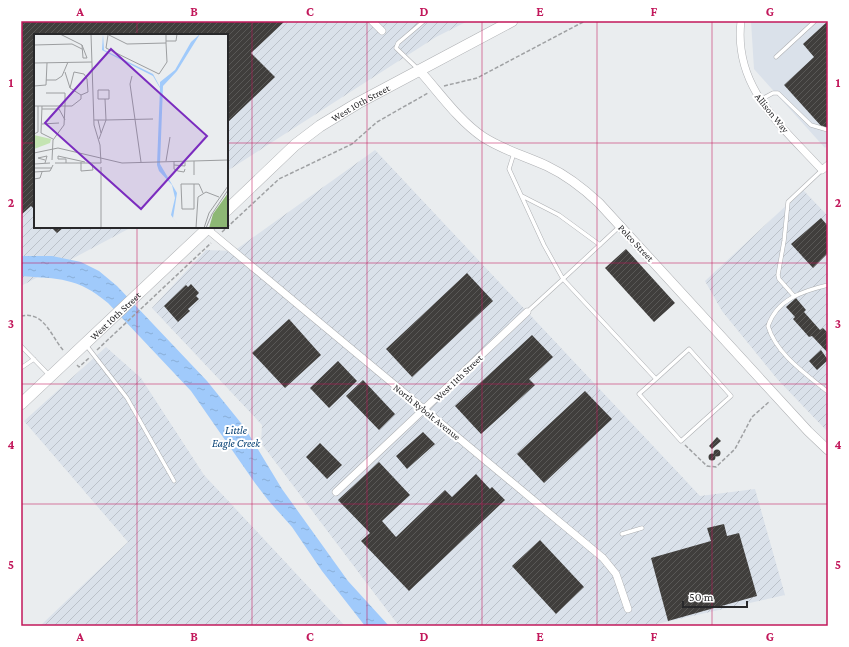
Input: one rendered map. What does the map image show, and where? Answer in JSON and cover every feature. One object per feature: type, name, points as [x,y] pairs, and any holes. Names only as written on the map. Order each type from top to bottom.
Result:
[{"type":"main road","name":"West 10th Street","points":[[228,209],[295,145],[320,126],[419,70],[512,21]]},
{"type":"main road","name":"West 10th Street","points":[[21,404],[208,228]]},
{"type":"street","points":[[372,21],[382,31]]},
{"type":"street","name":"Allison Way","points":[[741,21],[740,38],[742,59],[748,78],[760,100],[826,169]]},
{"type":"street","name":"Polco Street","points":[[419,70],[476,131],[514,153],[547,166],[573,181],[599,203],[828,450]]},
{"type":"street","name":"North Rybolt Avenue","points":[[208,228],[216,237],[603,558],[616,574],[628,609]]},
{"type":"street","name":"West 11th Street","points":[[336,492],[527,312]]},
{"type":"lane","points":[[419,70],[396,48],[398,43],[424,21]]},
{"type":"lane","points":[[776,57],[815,21]]},
{"type":"lane","points":[[760,100],[773,93],[778,93],[811,125],[828,130]]},
{"type":"lane","points":[[514,153],[509,169],[544,245],[563,279],[656,379]]},
{"type":"lane","points":[[794,296],[779,279],[778,275],[784,241],[788,202],[826,169]]},
{"type":"lane","points":[[522,196],[559,215],[600,245]]},
{"type":"lane","points":[[527,312],[620,226]]},
{"type":"lane","points":[[828,285],[807,290],[794,296],[776,309],[768,326],[777,345],[805,374],[828,392]]},
{"type":"lane","points":[[85,344],[127,398],[174,482]]},
{"type":"lane","points":[[21,346],[50,377]]},
{"type":"lane","points":[[689,349],[731,396],[681,441],[639,394],[656,379],[689,349]]},
{"type":"lane","points":[[21,368],[34,359]]},
{"type":"lane","points":[[622,534],[642,528]]},
{"type":"path","points":[[228,226],[279,179],[352,144],[377,122],[436,89],[450,83],[477,78],[585,21]]},
{"type":"path","points":[[105,342],[226,228]]},
{"type":"path","points":[[21,316],[30,315],[42,320],[62,349]]},
{"type":"path","points":[[681,441],[692,454],[707,466],[716,467],[735,449],[752,417],[776,395]]},
{"type":"shaded area","points":[[21,21],[468,21],[436,37],[228,170],[228,34],[34,34],[34,228],[130,228],[21,286]]},
{"type":"shaded area","points":[[751,21],[828,21],[828,145],[825,148],[754,69]]},
{"type":"shaded area","points":[[375,150],[700,496],[755,489],[785,595],[648,626],[399,626],[261,443],[262,425],[152,308],[206,250],[234,251]]},
{"type":"shaded area","points":[[803,190],[828,216],[828,432],[778,380],[722,311],[705,281]]},
{"type":"shaded area","points":[[106,347],[141,378],[204,475],[345,626],[40,626],[128,542],[24,421]]},
{"type":"water","name":"Little Eagle Creek","points":[[21,256],[52,256],[81,262],[99,271],[117,286],[207,381],[245,428],[282,489],[348,581],[389,626],[365,626],[322,571],[292,527],[255,483],[191,391],[108,303],[97,294],[77,284],[57,279],[21,276]]},
{"type":"building","points":[[21,21],[285,21],[251,53],[275,77],[228,122],[228,34],[34,34],[34,209],[31,206],[21,215]]},
{"type":"building","points":[[828,21],[828,127],[822,127],[784,85],[814,57],[803,44]]},
{"type":"building","points":[[821,218],[828,226],[828,253],[813,268],[791,244]]},
{"type":"building","points":[[52,228],[63,228],[57,233]]},
{"type":"building","points":[[626,249],[675,303],[654,322],[605,268]]},
{"type":"building","points":[[467,273],[493,301],[412,377],[386,349]]},
{"type":"building","points":[[191,284],[199,293],[196,296],[199,299],[188,309],[190,311],[178,322],[164,306],[186,285],[188,287]]},
{"type":"building","points":[[796,298],[806,310],[804,312],[820,330],[823,328],[828,333],[828,353],[812,336],[809,337],[793,319],[795,317],[786,307]]},
{"type":"building","points":[[289,319],[321,355],[285,388],[252,353]]},
{"type":"building","points":[[532,335],[553,357],[529,379],[535,385],[481,434],[455,406]]},
{"type":"building","points":[[821,350],[828,360],[817,370],[809,361]]},
{"type":"building","points":[[338,361],[357,381],[329,408],[310,388]]},
{"type":"building","points":[[363,380],[395,414],[379,430],[346,396]]},
{"type":"building","points":[[585,391],[612,419],[544,483],[517,454]]},
{"type":"building","points":[[423,432],[435,444],[407,469],[396,456]]},
{"type":"building","points":[[717,437],[721,441],[712,449],[709,446]]},
{"type":"building","points":[[320,443],[342,465],[327,479],[306,457]]},
{"type":"building","points":[[717,449],[721,453],[717,457],[713,453]]},
{"type":"building","points":[[712,453],[715,454],[715,460],[712,461],[709,460],[708,457],[709,454]]},
{"type":"building","points":[[379,462],[410,495],[382,521],[396,537],[445,490],[452,497],[476,474],[490,489],[492,487],[505,500],[409,591],[361,541],[370,533],[338,500]]},
{"type":"building","points":[[724,524],[727,536],[739,533],[757,596],[668,621],[651,558],[711,541],[707,528]]},
{"type":"building","points":[[540,540],[584,587],[556,614],[512,566]]}]
